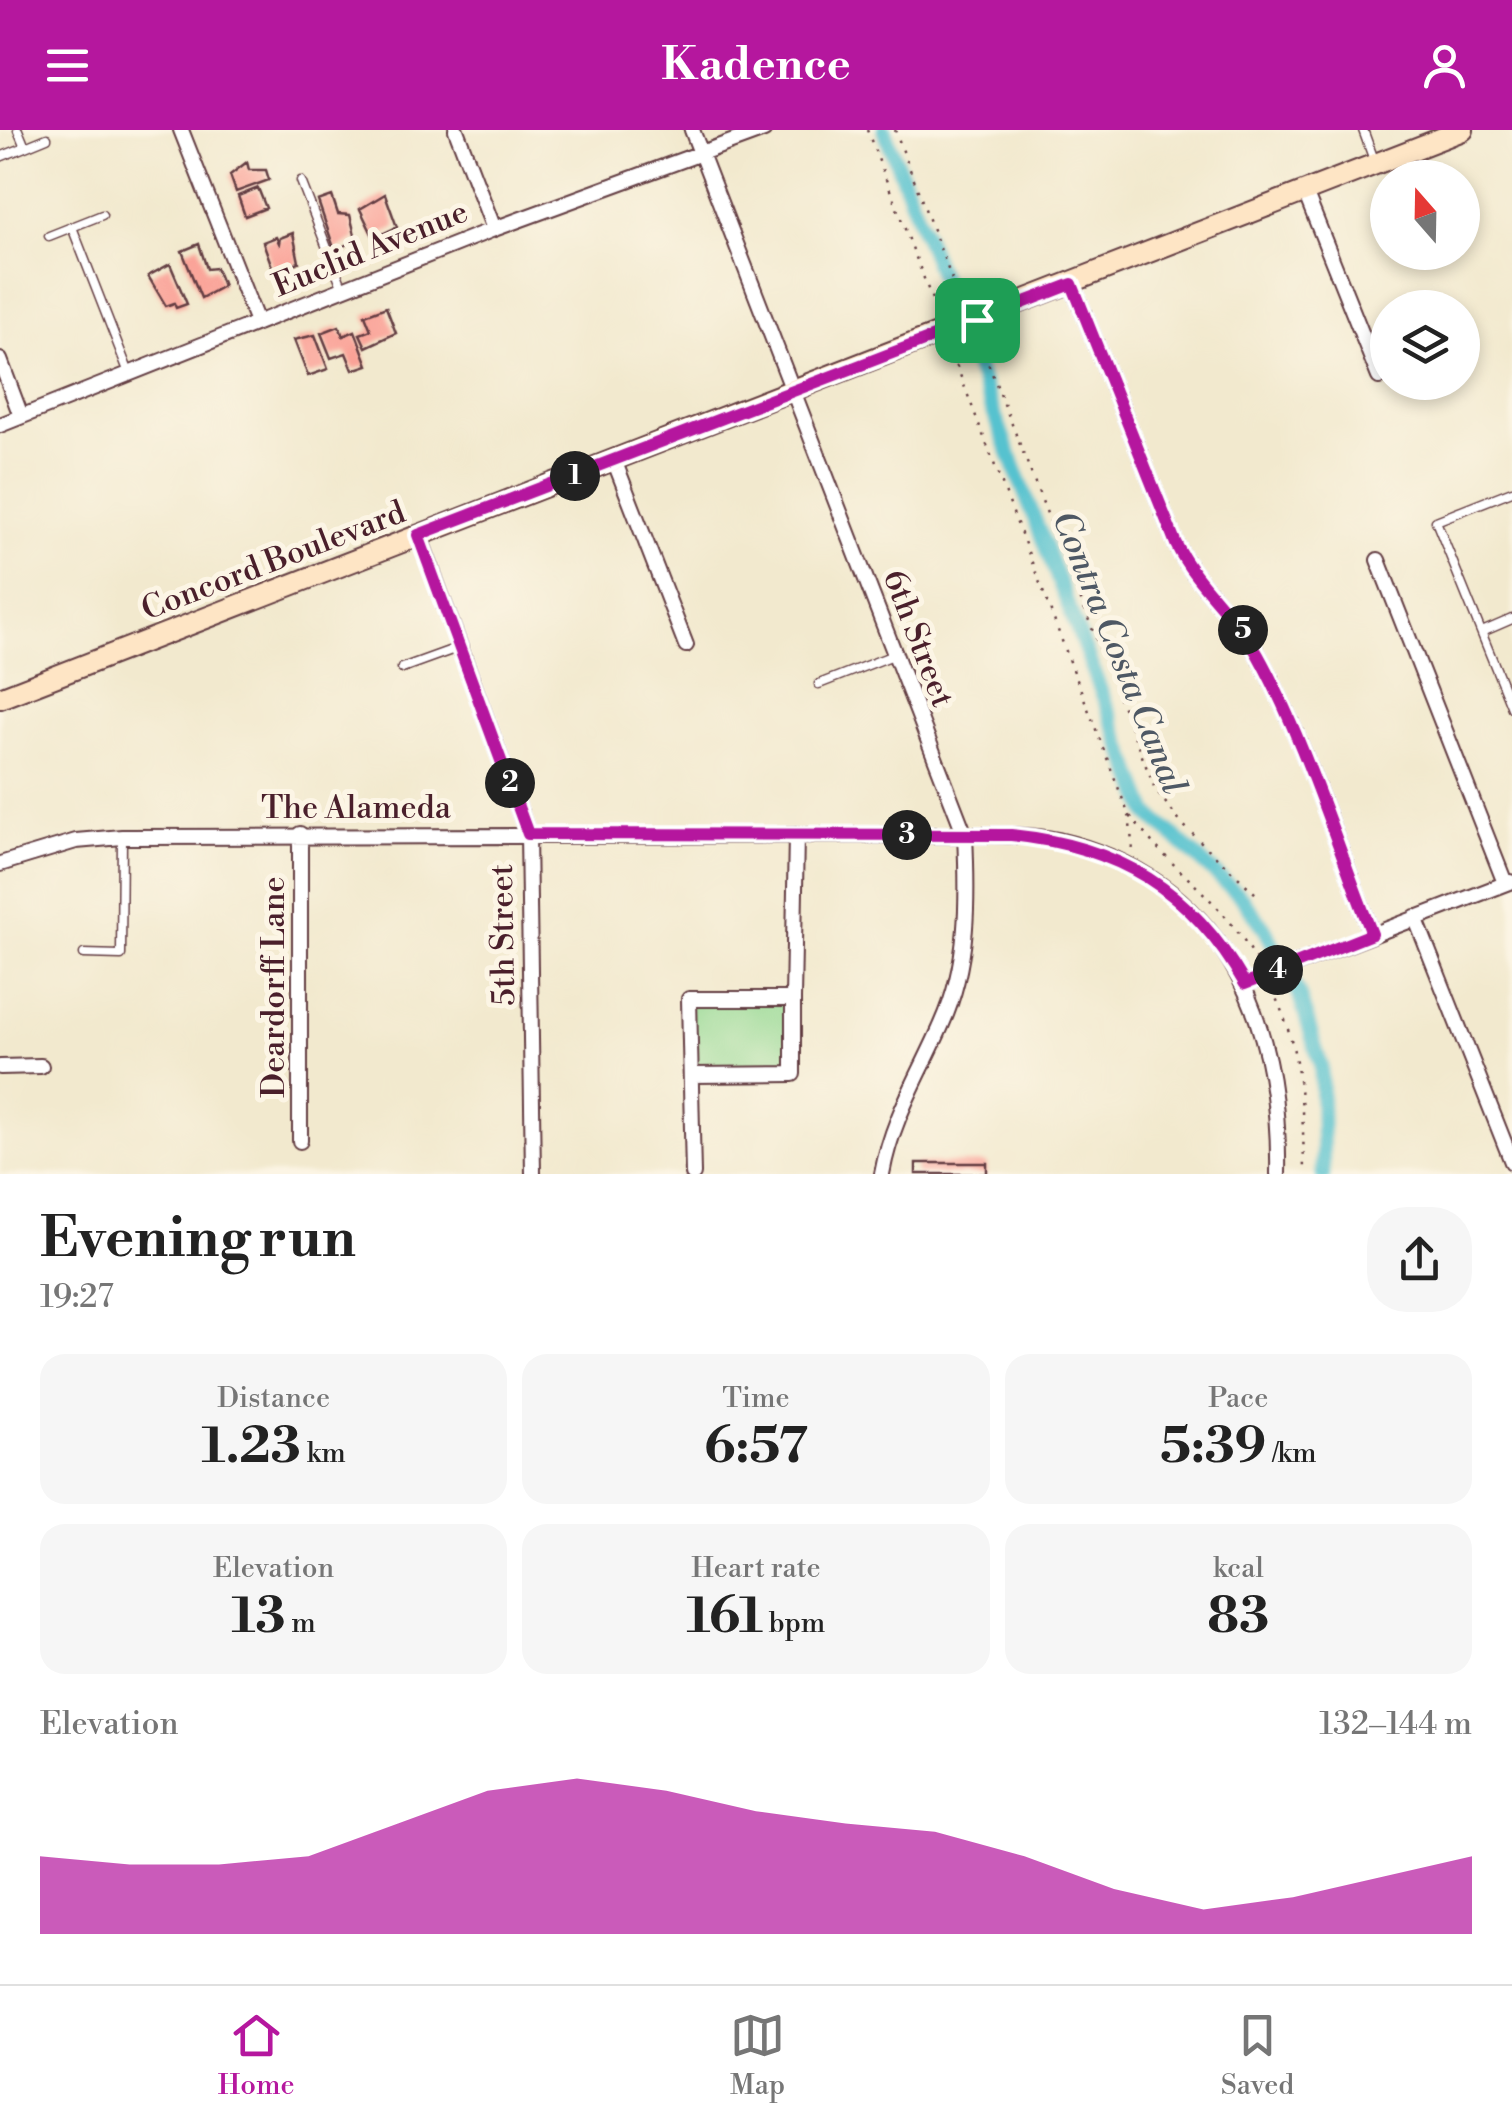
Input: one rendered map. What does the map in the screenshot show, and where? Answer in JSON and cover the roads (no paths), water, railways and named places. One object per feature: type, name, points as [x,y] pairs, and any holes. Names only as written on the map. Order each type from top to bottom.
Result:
[{"type":"street","points":[[181,130],[257,322]]},
{"type":"street","points":[[456,130],[494,228]]},
{"type":"street","name":"6th Street","points":[[692,130],[966,834],[966,933],[958,975],[942,1024],[904,1099],[882,1174]]},
{"type":"street","name":"Euclid Avenue","points":[[0,425],[494,228],[764,130]]},
{"type":"street","name":"Concord Boulevard","points":[[1385,160],[1463,130]]},
{"type":"street","name":"Concord Boulevard","points":[[0,698],[1370,166]]},
{"type":"street","points":[[1305,192],[1370,354]]},
{"type":"street","points":[[1072,284],[1189,570],[1238,623],[1269,676],[1372,934]]},
{"type":"street","points":[[0,360],[22,416]]},
{"type":"street","points":[[614,460],[686,645]]},
{"type":"street","name":"5th Street","points":[[418,535],[528,834],[533,1174]]},
{"type":"street","points":[[1245,984],[1509,882],[1378,560]]},
{"type":"street","name":"Deardorff Lane","points":[[300,834],[300,1141]]},
{"type":"street","name":"The Alameda","points":[[0,864],[76,841],[122,836],[966,834],[1055,840],[1136,868],[1186,908],[1232,961],[1245,984],[1270,1055],[1278,1174]]},
{"type":"street","points":[[692,1075],[793,1074],[796,835]]},
{"type":"street","points":[[1415,917],[1512,1162]]},
{"type":"street","points":[[693,1174],[689,999],[793,999]]},
{"type":"street","points":[[0,1067],[41,1066]]},
{"type":"lane","points":[[18,130],[25,147]]},
{"type":"lane","points":[[1363,130],[1374,160]]},
{"type":"lane","points":[[0,156],[46,138]]},
{"type":"lane","points":[[301,181],[343,289]]},
{"type":"lane","points":[[50,236],[102,215]]},
{"type":"lane","points":[[72,227],[129,374]]},
{"type":"lane","points":[[1512,491],[1436,522],[1512,708]]},
{"type":"lane","points":[[1482,632],[1512,620]]},
{"type":"lane","points":[[402,668],[460,646]]},
{"type":"lane","points":[[819,684],[896,654]]},
{"type":"lane","points":[[84,954],[122,955],[122,836]]},
{"type":"waterway","name":"Contra Costa Canal","points":[[884,130],[951,303]]},
{"type":"waterway","name":"Contra Costa Canal","points":[[968,346],[1148,813],[1241,897],[1264,927],[1299,994],[1321,1066],[1323,1174]]}]
